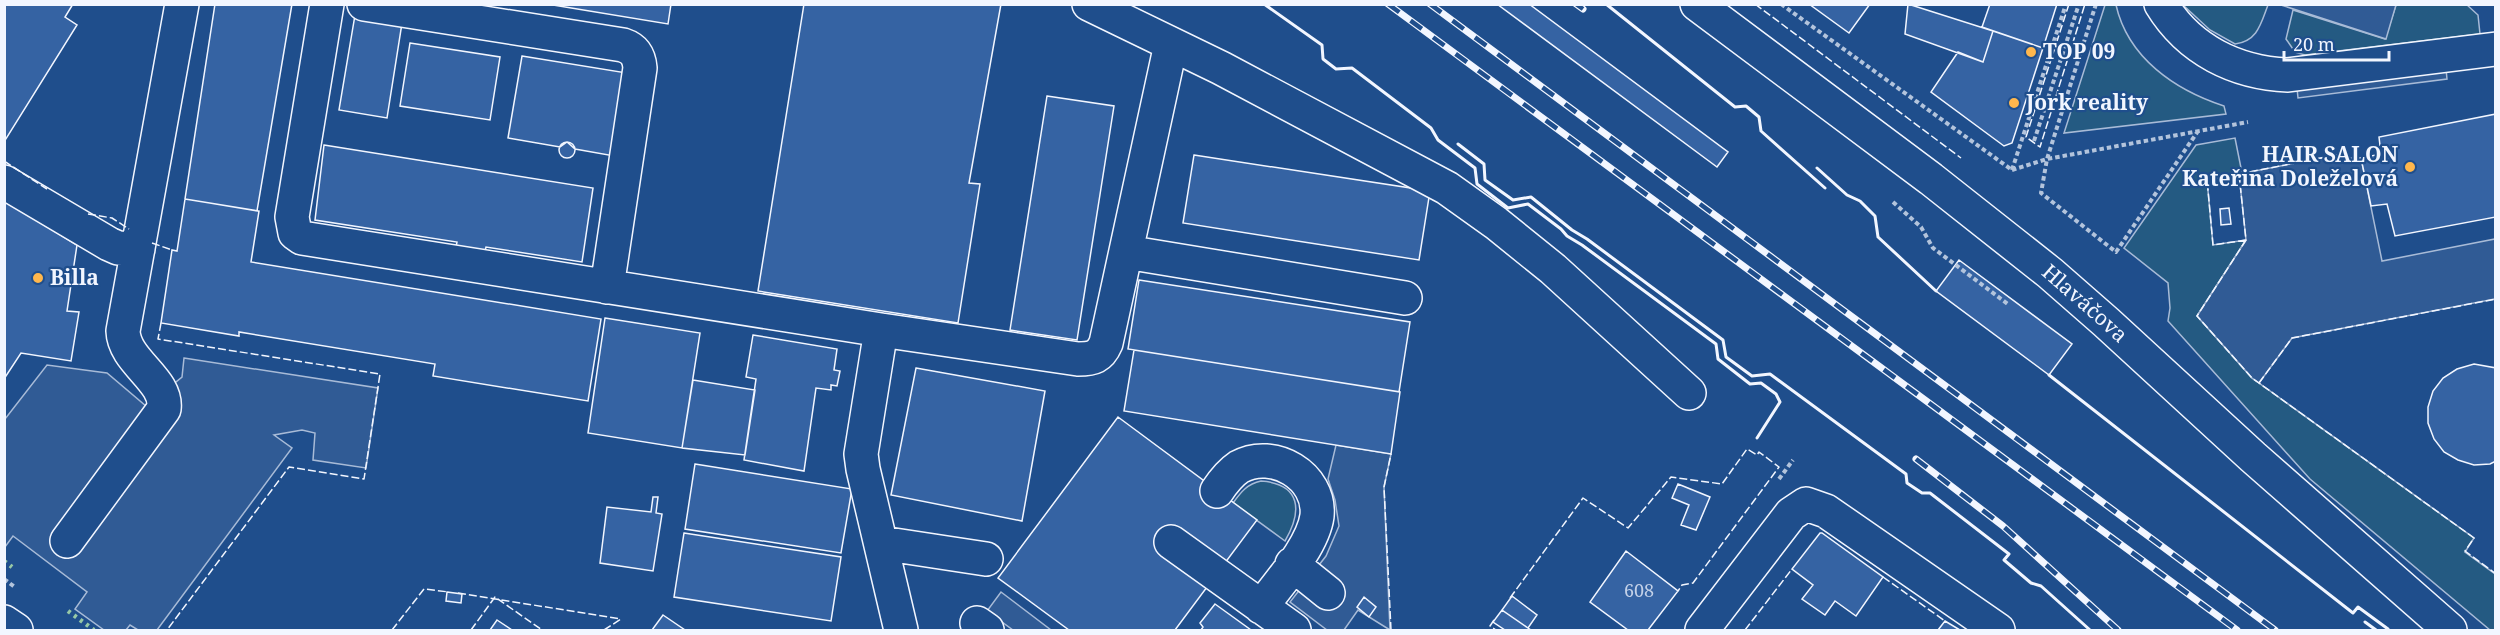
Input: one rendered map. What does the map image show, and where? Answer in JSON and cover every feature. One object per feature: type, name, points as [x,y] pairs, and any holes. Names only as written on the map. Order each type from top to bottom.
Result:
[{"type":"main road","points":[[67,541],[164,409],[164,396],[131,354],[123,340],[182,4]]},
{"type":"main road","points":[[327,4],[292,217],[295,233],[311,241],[882,330],[1078,358],[1097,357],[1103,351],[1106,343],[1171,44]]},
{"type":"main road","points":[[364,4],[632,48],[639,60],[640,68],[607,287]]},
{"type":"main road","points":[[1089,4],[1171,44],[1447,188],[1496,223],[1553,269],[1689,393]]},
{"type":"main road","name":"Hlaváčova","points":[[1697,4],[1931,179],[2050,273],[2253,457],[2450,630]]},
{"type":"main road","points":[[2161,4],[2181,30],[2199,46],[2219,59],[2262,74],[2288,75],[2496,49]]},
{"type":"main road","points":[[4,182],[109,244],[118,248],[138,249]]},
{"type":"main road","points":[[1125,252],[1405,298]]},
{"type":"main road","points":[[882,330],[861,454],[901,630]]},
{"type":"main road","points":[[1217,490],[1234,471],[1250,463],[1261,461],[1281,463],[1300,475],[1311,490],[1317,515],[1309,540],[1261,607]]},
{"type":"main road","points":[[1702,630],[1791,514],[1806,504],[1826,511],[1998,630]]},
{"type":"main road","points":[[1171,542],[1294,630]]},
{"type":"main road","points":[[880,543],[986,559]]},
{"type":"main road","points":[[1292,564],[1328,593]]},
{"type":"main road","points":[[4,622],[16,630]]},
{"type":"path","points":[[1782,4],[2012,170]]},
{"type":"path","points":[[2012,170],[2066,4]]},
{"type":"path","points":[[2034,141],[2079,4]]},
{"type":"path","points":[[2096,4],[2047,159],[2041,194],[2116,252],[2198,131]]},
{"type":"path","points":[[2012,170],[2047,159],[2248,122]]},
{"type":"path","points":[[1893,202],[1921,227],[1933,248],[2009,305]]},
{"type":"shaded area","points":[[2396,4],[2386,39],[2281,5]]},
{"type":"shaded area","points":[[2466,4],[2478,15],[2480,34],[2305,55],[2295,52],[2286,39],[2293,10],[2385,39],[2396,5]]},
{"type":"shaded area","points":[[2105,5],[2116,5],[2131,41],[2156,69],[2188,91],[2224,106],[2226,114],[2064,133]]},
{"type":"shaded area","points":[[2183,5],[2268,5],[2254,35],[2235,44],[2210,30]]},
{"type":"shaded area","points":[[2446,69],[2447,79],[2298,98],[2297,88]]},
{"type":"shaded area","points":[[2235,138],[2242,173],[2207,180],[2213,245],[2246,240],[2197,316],[2252,378],[2474,538],[2465,552],[2495,574],[2495,630],[2490,630],[2310,479],[2168,321],[2170,308],[2168,283],[2124,248],[2196,145]]},
{"type":"shaded area","points":[[2341,154],[2353,159],[2361,158],[2382,261],[2495,239],[2495,299],[2292,338],[2259,383],[2197,316],[2246,240],[2239,174]]},
{"type":"shaded area","points":[[184,358],[378,388],[366,468],[313,460],[315,433],[302,430],[274,435],[292,448],[157,630],[138,630],[130,625],[126,630],[104,630],[75,609],[87,592],[13,536],[5,547],[5,419],[47,365],[107,373],[146,406],[182,377]]},
{"type":"shaded area","points":[[1336,445],[1391,454],[1384,487],[1390,630],[1358,610],[1344,630],[1327,630],[1290,602],[1326,556],[1339,526],[1335,500],[1328,479]]},
{"type":"shaded area","points":[[1261,481],[1274,483],[1284,488],[1295,501],[1294,520],[1285,541],[1233,503],[1245,489]]},
{"type":"shaded area","points":[[1001,592],[1051,630],[1013,630],[987,611]]},
{"type":"building","points":[[4,4],[73,4],[65,17],[77,25],[4,142]]},
{"type":"building","points":[[215,4],[292,4],[257,211],[185,199]]},
{"type":"building","points":[[547,4],[671,4],[668,24]]},
{"type":"building","points":[[804,4],[1001,4],[969,183],[980,184],[958,323],[758,291]]},
{"type":"building","points":[[1497,4],[1529,4],[1728,152],[1717,167]]},
{"type":"building","points":[[1809,4],[1870,4],[1849,33]]},
{"type":"building","points":[[1908,4],[1993,31],[1983,62],[1905,34]]},
{"type":"building","points":[[1990,4],[2057,4],[2043,48],[1982,27]]},
{"type":"building","points":[[355,15],[402,23],[387,118],[339,110]]},
{"type":"building","points":[[1993,31],[2043,48],[2012,143],[2004,146],[1931,92],[1958,52],[1983,62]]},
{"type":"building","points":[[410,43],[500,57],[490,120],[400,106]]},
{"type":"building","points":[[522,56],[627,73],[614,156],[575,149],[567,142],[560,147],[508,138]]},
{"type":"building","points":[[1047,96],[1114,106],[1077,340],[1010,330]]},
{"type":"building","points":[[2496,114],[2496,217],[2395,236],[2387,204],[2371,206],[2361,158],[2381,154],[2379,137]]},
{"type":"building","points":[[567,142],[575,150],[567,158],[559,150]]},
{"type":"building","points":[[324,145],[593,188],[582,262],[486,247],[484,255],[455,251],[457,242],[315,220]]},
{"type":"building","points":[[1194,155],[1430,191],[1419,260],[1183,223]]},
{"type":"building","points":[[185,199],[259,211],[251,262],[601,319],[588,401],[433,376],[435,364],[239,332],[239,336],[161,323],[172,250],[177,251]]},
{"type":"building","name":"Billa","points":[[4,200],[77,245],[67,311],[79,312],[71,361],[21,353],[4,379]]},
{"type":"building","points":[[2229,208],[2231,224],[2221,225],[2220,209]]},
{"type":"building","points":[[1959,260],[2072,344],[2049,375],[1936,291]]},
{"type":"building","points":[[1139,280],[1410,322],[1399,392],[1128,349]]},
{"type":"building","points":[[605,318],[700,333],[682,448],[588,433]]},
{"type":"building","points":[[753,335],[837,349],[834,370],[840,371],[837,386],[831,385],[831,390],[816,388],[804,471],[744,460],[756,379],[746,377]]},
{"type":"building","points":[[1134,350],[1400,392],[1391,454],[1124,411]]},
{"type":"building","points":[[2474,364],[2496,368],[2496,461],[2490,464],[2474,465],[2444,452],[2434,439],[2428,423],[2428,407],[2433,391],[2443,378],[2457,369]]},
{"type":"building","points":[[916,368],[1045,391],[1022,521],[891,495]]},
{"type":"building","points":[[693,380],[755,390],[745,455],[682,448]]},
{"type":"building","points":[[1118,417],[1257,520],[1175,630],[1069,630],[998,578]]},
{"type":"building","points":[[695,464],[852,489],[841,553],[685,529]]},
{"type":"building","points":[[1678,484],[1710,497],[1696,530],[1681,525],[1689,505],[1672,498]]},
{"type":"building","points":[[653,497],[658,497],[656,513],[662,514],[653,571],[600,563],[607,507],[651,512]]},
{"type":"building","points":[[684,533],[841,557],[831,621],[674,597]]},
{"type":"building","points":[[1820,533],[1883,577],[1856,616],[1835,601],[1825,615],[1802,599],[1813,585],[1792,569]]},
{"type":"building","points":[[1626,551],[1678,591],[1648,630],[1628,630],[1590,602]]},
{"type":"building","points":[[447,592],[462,594],[461,603],[446,601]]},
{"type":"building","points":[[1512,596],[1537,615],[1528,628],[1502,610]]},
{"type":"building","points":[[1364,597],[1376,607],[1369,617],[1357,607]]},
{"type":"building","points":[[1215,604],[1251,630],[1201,630],[1203,627],[1200,623]]},
{"type":"building","points":[[1502,610],[1531,630],[1505,630],[1493,622]]},
{"type":"building","points":[[663,615],[685,630],[652,630]]},
{"type":"building","points":[[497,620],[512,630],[490,630]]},
{"type":"building","points":[[1945,621],[1960,630],[1938,630]]},
{"type":"railway","points":[[1388,4],[2237,630]]},
{"type":"railway","points":[[1430,4],[2275,630]]},
{"type":"railway","points":[[1576,4],[1583,9]]},
{"type":"railway","points":[[1916,459],[2003,526],[2118,630]]},
{"type":"hedge","points":[[4,561],[12,567]]},
{"type":"hedge","points":[[68,611],[94,630]]},
{"type":"fence","points":[[1755,4],[1961,158]]},
{"type":"fence","points":[[2069,4],[2026,137],[2040,147],[2085,4]]},
{"type":"fence","points":[[2239,174],[2341,154],[2353,159],[2361,158]]},
{"type":"fence","points":[[4,161],[47,189]]},
{"type":"fence","points":[[2246,240],[2213,245],[2207,179],[2239,174],[2246,240],[2197,316],[2252,378],[2474,538],[2465,551],[2496,574]]},
{"type":"fence","points":[[88,214],[112,218],[129,229]]},
{"type":"fence","points":[[152,243],[172,250]]},
{"type":"fence","points":[[2259,383],[2292,338],[2496,299]]},
{"type":"fence","points":[[161,323],[158,339],[380,374],[364,479],[289,467],[167,630]]},
{"type":"fence","points":[[1510,598],[1583,498],[1628,528],[1671,477],[1722,484],[1747,449],[1757,455],[1759,452],[1779,467],[1693,583],[1682,585],[1678,591]]},
{"type":"fence","points":[[1391,454],[1384,487],[1391,630]]},
{"type":"fence","points":[[1745,630],[1792,569]]},
{"type":"fence","points":[[1883,577],[1945,621]]},
{"type":"fence","points":[[392,630],[424,589],[449,592]]},
{"type":"fence","points":[[458,593],[621,619]]},
{"type":"fence","points":[[471,630],[495,597],[542,630]]},
{"type":"fence","points":[[604,630],[621,619]]},
{"type":"fence","points":[[1494,620],[1490,626],[1496,630]]},
{"type":"wall","points":[[1264,4],[1322,45],[1323,59],[1336,69],[1352,68],[1431,128],[1438,140],[1475,168],[1477,184],[1508,208],[1528,204],[1567,236],[1716,344],[1718,359],[1750,384],[1761,383],[1776,394],[1780,402],[1757,438]]},
{"type":"wall","points":[[1606,4],[1735,107],[1746,106],[1759,117],[1761,131],[1825,188]]},
{"type":"wall","points":[[1458,144],[1484,164],[1485,180],[1513,200],[1531,197],[1572,230],[1723,340],[1726,357],[1752,376],[1770,374],[1906,474],[1907,483],[1922,493],[1930,493],[2009,554],[2004,560],[2031,583],[2041,586],[2090,630]]},
{"type":"wall","points":[[1817,168],[1847,195],[1860,201],[1875,216],[1878,237],[1936,291]]},
{"type":"wall","points":[[2049,375],[2353,613],[2358,607],[2388,629]]},
{"type":"wall","points":[[2365,622],[2376,630]]},
{"type":"place","name":"TOP 09","points":[[2031,52]]},
{"type":"place","name":"Jork reality","points":[[2014,103]]},
{"type":"place","name":"HAIR SALON Kateřina Doleželová","points":[[2410,167]]},
{"type":"place","name":"Billa","points":[[38,278]]}]
